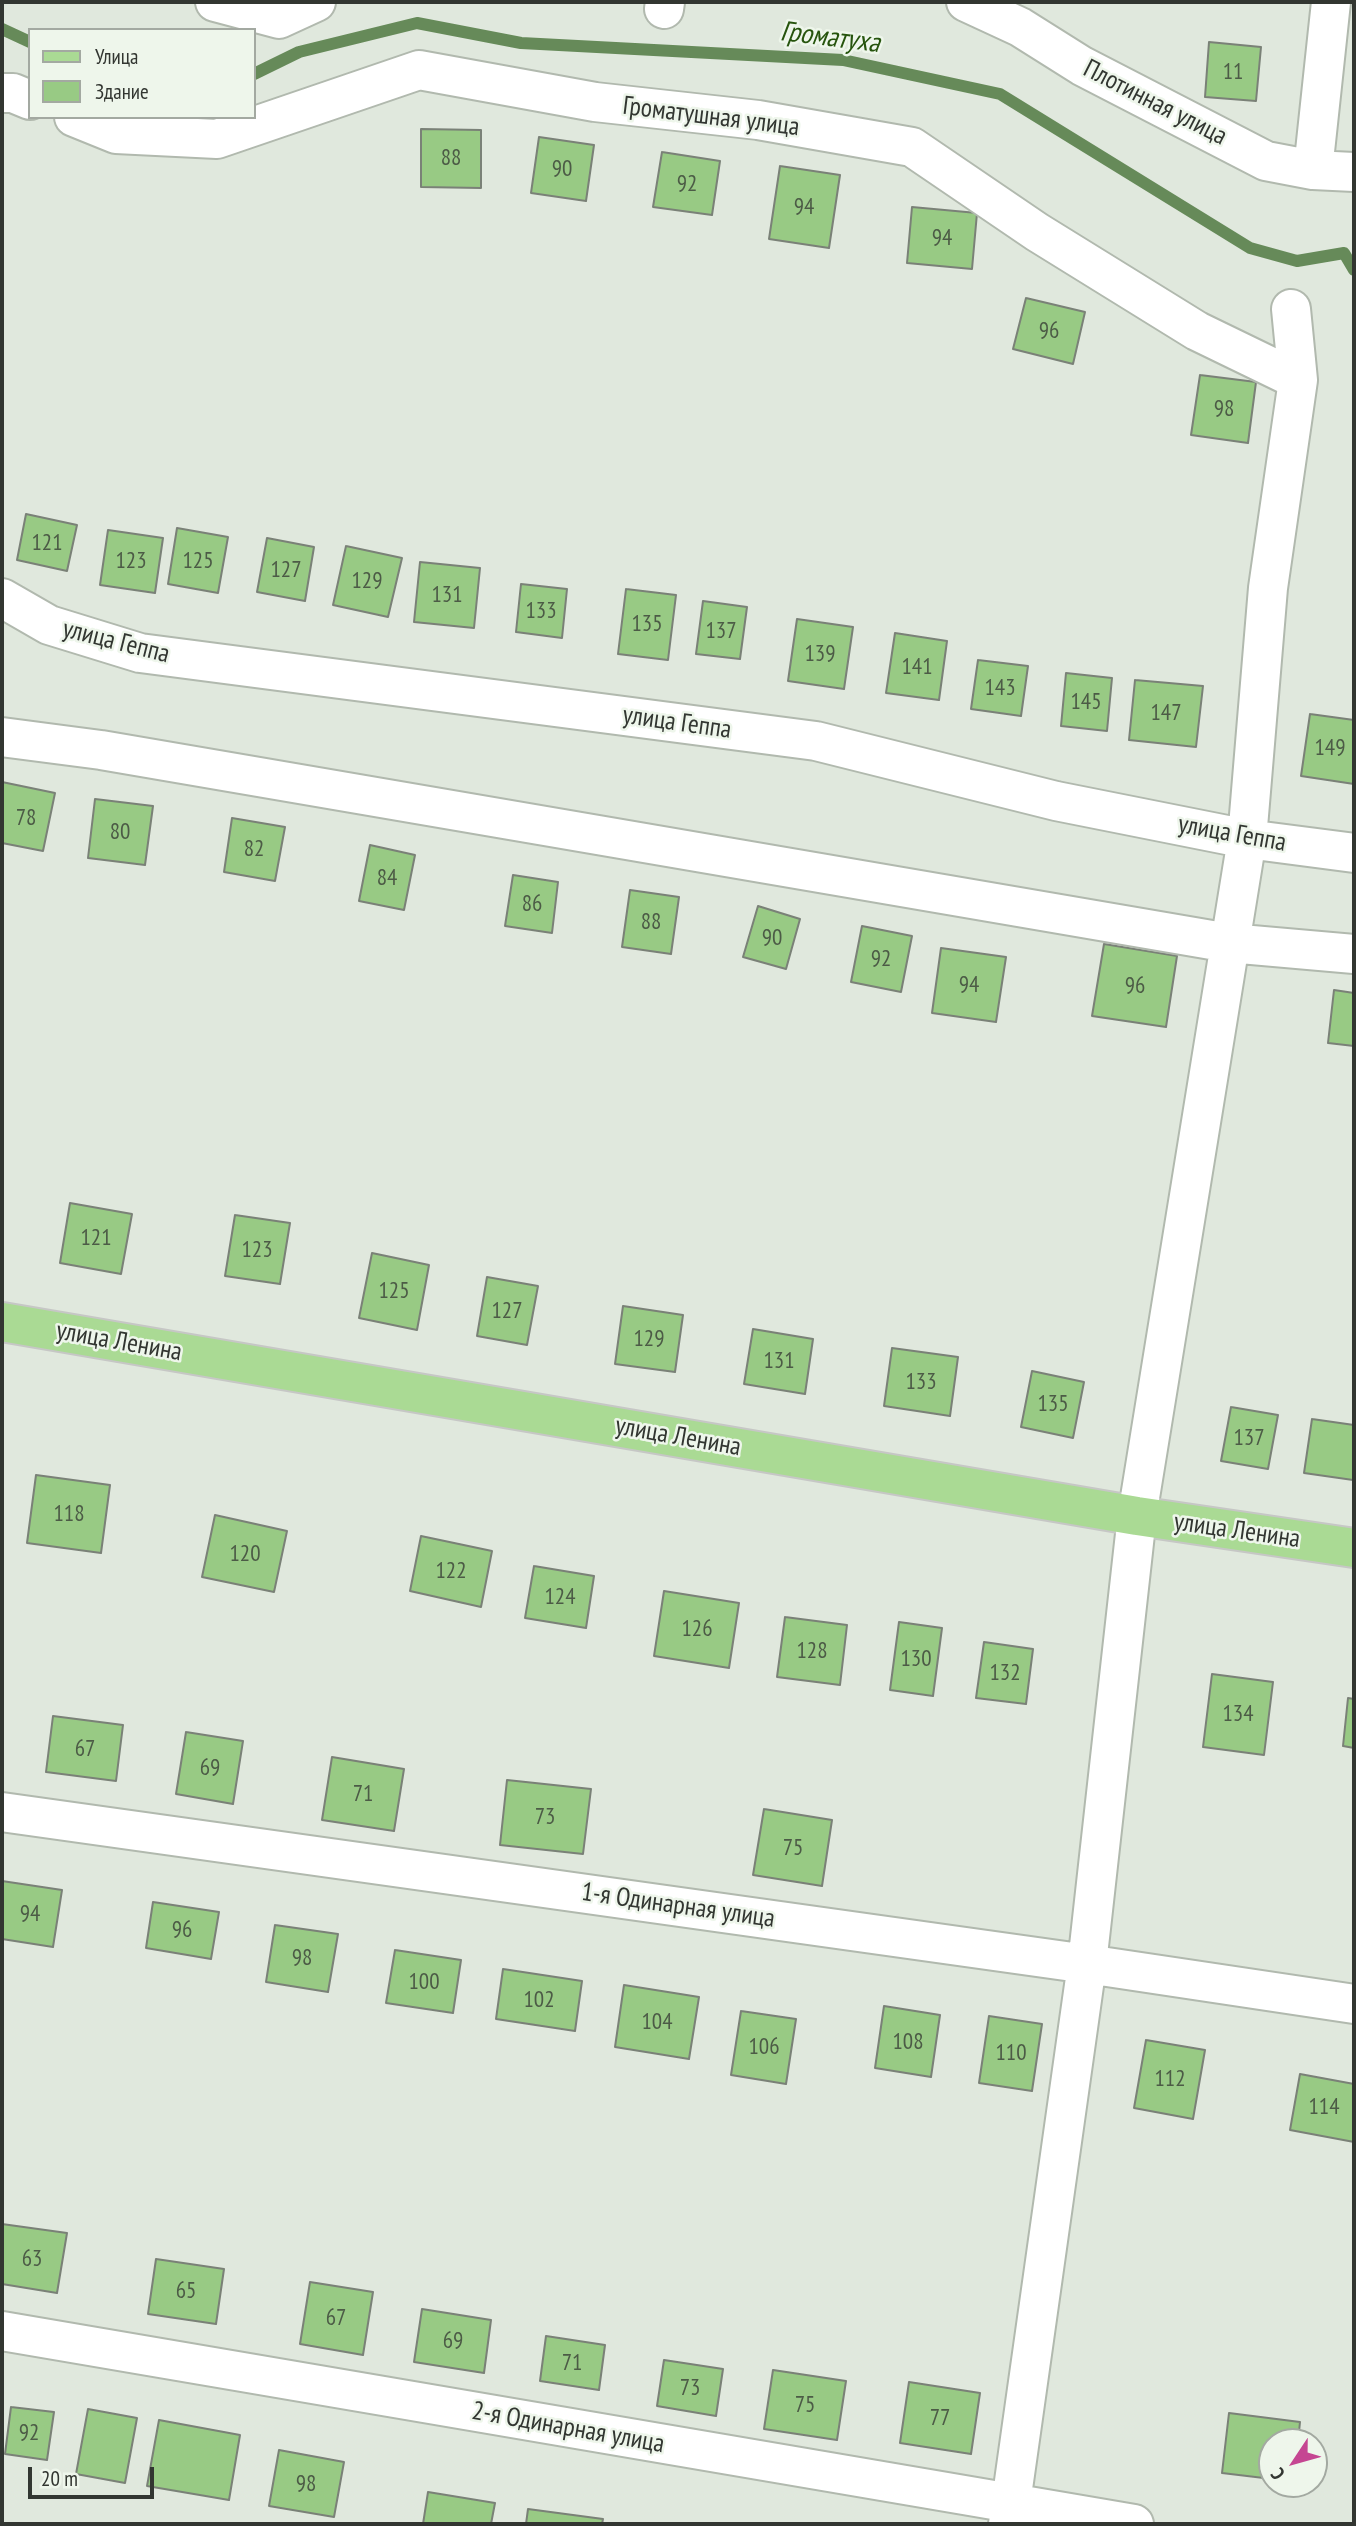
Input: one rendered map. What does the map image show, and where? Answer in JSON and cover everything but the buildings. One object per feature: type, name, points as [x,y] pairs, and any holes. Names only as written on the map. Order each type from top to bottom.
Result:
[{"type":"main road","name":"улица Ленина","points":[[2,1322],[1136,1516],[1354,1548]]},
{"type":"street","points":[[215,2],[279,19],[316,2]]},
{"type":"street","name":"Плотинная улица","points":[[966,2],[1020,27],[1082,66],[1266,161],[1313,170],[1354,172]]},
{"type":"street","points":[[1313,170],[1331,2]]},
{"type":"street","name":"Громатушная улица","points":[[79,119],[116,134],[217,139],[419,70],[595,102],[758,120],[912,147],[1037,232],[1197,331],[1298,380]]},
{"type":"street","points":[[2,93],[13,93],[28,99]]},
{"type":"street","points":[[1009,2514],[1087,1964],[1136,1516],[1247,839],[1268,588],[1298,380],[1291,309]]},
{"type":"street","name":"улица Геппа","points":[[2,598],[49,625],[140,653],[816,741],[1056,801],[1247,839],[1354,853]]},
{"type":"street","points":[[2,737],[115,752],[1229,943],[1354,954]]},
{"type":"street","name":"1-я Одинарная улица","points":[[2,1812],[1354,2004]]},
{"type":"street","name":"2-я Одинарная улица","points":[[2,2332],[1009,2514],[1134,2524]]},
{"type":"waterway","name":"Громатуха","points":[[256,73],[299,52],[417,23],[521,43],[843,60],[1000,94],[1250,248],[1297,261],[1344,253],[1354,270]]},
{"type":"waterway","name":"Громатуха","points":[[2,29],[28,41]]}]
